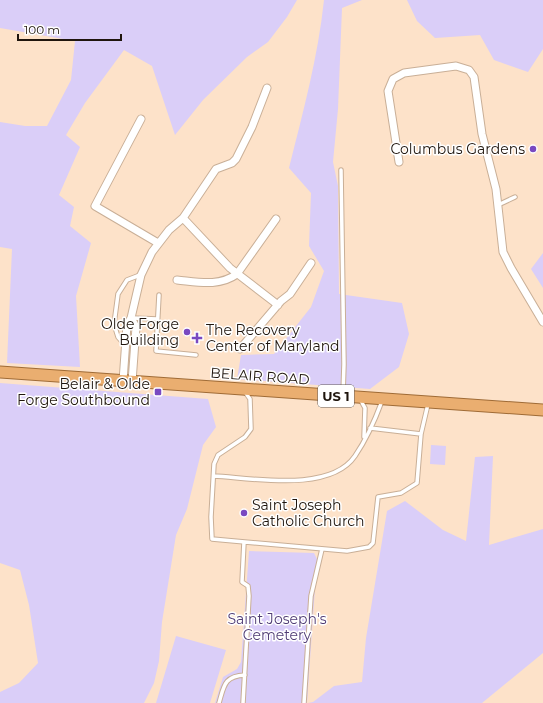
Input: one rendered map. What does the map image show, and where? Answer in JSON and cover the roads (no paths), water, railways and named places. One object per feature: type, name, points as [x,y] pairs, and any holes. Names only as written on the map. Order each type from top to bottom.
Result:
[{"type":"highway","name":"BELAIR ROAD","points":[[0,372],[543,410]]},
{"type":"street","points":[[399,162],[388,91],[393,80],[404,73],[456,66],[469,70],[474,77],[482,134],[490,163],[498,205],[505,257],[543,322]]},
{"type":"street","points":[[127,381],[127,325],[131,318],[142,274],[158,243],[182,218],[216,169],[232,163],[236,158],[252,127],[267,88]]},
{"type":"street","points":[[141,119],[95,206],[158,243]]},
{"type":"street","points":[[182,218],[238,274],[278,305]]},
{"type":"street","points":[[177,280],[215,283],[230,279],[238,274],[276,219]]},
{"type":"street","points":[[240,349],[278,305],[290,294],[311,263]]},
{"type":"street","points":[[127,381],[136,327],[131,318]]},
{"type":"lane","points":[[341,170],[344,364],[343,397]]},
{"type":"lane","points":[[498,205],[514,196]]},
{"type":"lane","points":[[126,346],[118,337],[114,324],[118,294],[127,280],[142,274]]},
{"type":"lane","points":[[159,295],[156,351],[196,355]]},
{"type":"lane","points":[[131,318],[157,319]]},
{"type":"lane","points":[[244,390],[250,399],[252,429],[245,437],[218,455],[214,464],[211,517],[212,539],[347,551],[369,547],[373,543],[378,497],[401,493],[417,483],[421,434],[428,402]]},
{"type":"lane","points":[[359,398],[365,408],[364,439]]},
{"type":"lane","points":[[214,476],[289,481],[315,479],[332,473],[344,467],[354,457],[383,400]]},
{"type":"lane","points":[[370,428],[421,434]]},
{"type":"lane","points":[[243,703],[249,596],[248,586],[242,582],[244,542]]},
{"type":"lane","points":[[304,703],[311,596],[322,549]]},
{"type":"lane","points":[[219,703],[226,682],[235,675],[244,674]]},
{"type":"place","name":"Columbus Gardens","points":[[533,149]]},
{"type":"place","name":"Olde Forge Building","points":[[187,332]]},
{"type":"place","name":"The Recovery Center of Maryland","points":[[197,338]]},
{"type":"place","name":"Belair & Olde Forge Southbound","points":[[158,392]]},
{"type":"place","name":"Saint Joseph Catholic Church","points":[[244,513]]},
{"type":"park label","name":"Saint Joseph's Cemetery","points":[[277,628]]}]
